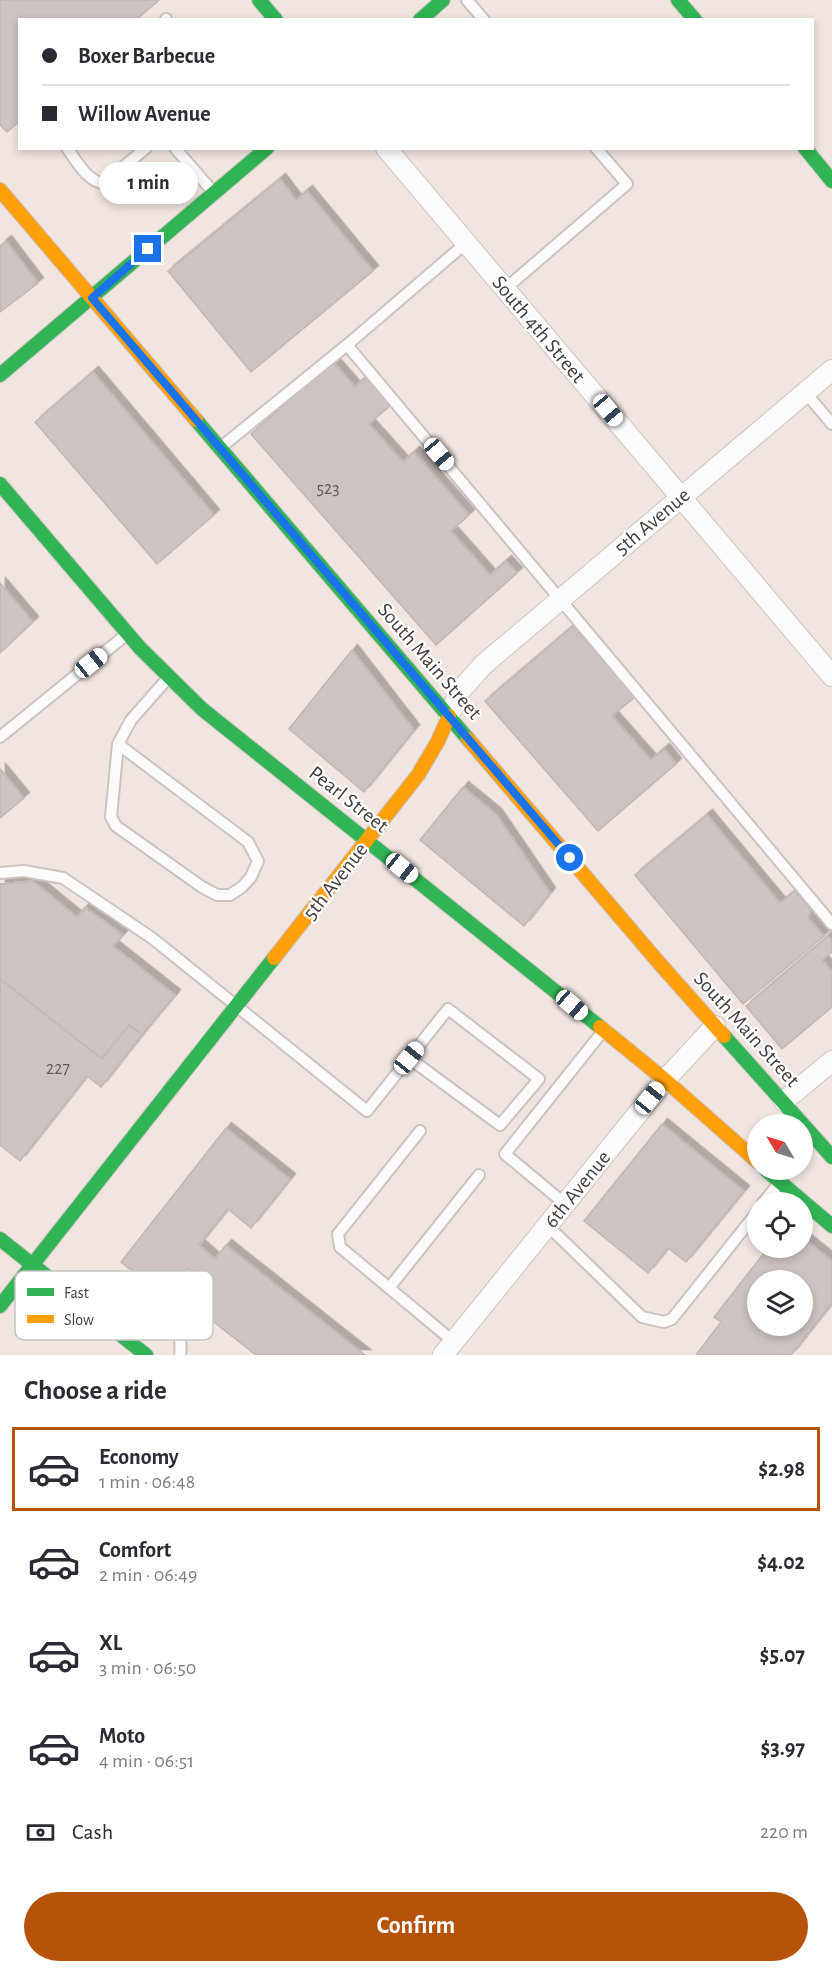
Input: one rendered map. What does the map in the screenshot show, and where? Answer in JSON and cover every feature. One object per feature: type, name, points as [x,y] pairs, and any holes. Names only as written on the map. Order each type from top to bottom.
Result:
[{"type":"main road","points":[[259,0],[274,18]]},
{"type":"main road","points":[[422,18],[443,0]]},
{"type":"main road","points":[[678,0],[693,18]]},
{"type":"main road","points":[[0,375],[265,150]]},
{"type":"main road","points":[[807,150],[832,181]]},
{"type":"main road","name":"South Main Street","points":[[0,190],[715,1026],[832,1157]]},
{"type":"main road","name":"Pearl Street","points":[[0,483],[128,634],[168,678],[202,709],[541,978],[747,1152]]},
{"type":"main road","name":"5th Avenue","points":[[28,1271],[418,775],[438,741],[449,716]]},
{"type":"main road","points":[[778,1180],[832,1226]]},
{"type":"main road","points":[[0,1239],[40,1271]]},
{"type":"main road","name":"5th Avenue","points":[[0,1306],[15,1287]]},
{"type":"main road","points":[[127,1340],[146,1355]]},
{"type":"street","name":"South 4th Street","points":[[388,150],[832,676]]},
{"type":"street","name":"5th Avenue","points":[[449,716],[460,691],[483,665],[832,370]]},
{"type":"street","name":"6th Avenue","points":[[449,1348],[664,1080],[715,1026]]},
{"type":"street","points":[[784,1101],[832,1061]]},
{"type":"lane","points":[[467,0],[482,18]]},
{"type":"lane","points":[[69,150],[92,179],[98,183],[104,183],[144,150]]},
{"type":"lane","points":[[177,150],[214,194]]},
{"type":"lane","points":[[505,289],[627,184],[598,150]]},
{"type":"lane","points":[[220,448],[347,345],[466,243]]},
{"type":"lane","points":[[347,345],[832,924]]},
{"type":"lane","points":[[805,392],[832,424]]},
{"type":"lane","points":[[0,737],[128,634]]},
{"type":"lane","points":[[118,744],[248,842],[258,861],[251,877],[242,887],[230,895],[217,895],[116,826],[111,817],[118,744],[131,720],[168,678]]},
{"type":"lane","points":[[0,873],[24,871],[63,878],[152,938],[367,1111],[409,1058],[448,1009],[538,1079],[500,1125],[409,1058]]},
{"type":"lane","points":[[565,1204],[505,1154],[603,1031]]},
{"type":"lane","points":[[420,1131],[338,1234],[340,1247],[389,1288],[449,1348]]},
{"type":"lane","points":[[389,1288],[479,1175]]},
{"type":"lane","points":[[772,1192],[780,1182]]},
{"type":"lane","points":[[548,1226],[642,1317],[664,1322],[672,1319],[747,1224]]},
{"type":"lane","points":[[180,1355],[181,1340]]},
{"type":"building","points":[[0,0],[159,0],[138,18],[18,18],[18,123],[7,132],[0,125]]},
{"type":"building","points":[[280,179],[296,200],[307,191],[373,271],[251,372],[168,271]]},
{"type":"building","points":[[6,241],[38,283],[0,312],[0,246]]},
{"type":"building","points":[[333,362],[355,387],[366,377],[391,405],[369,424],[403,462],[414,452],[469,515],[451,531],[490,575],[506,561],[517,573],[436,645],[251,434]]},
{"type":"building","points":[[93,372],[214,515],[157,564],[35,422]]},
{"type":"building","points":[[0,583],[33,622],[0,653]]},
{"type":"building","points":[[573,626],[635,697],[612,716],[651,760],[664,749],[676,764],[598,831],[485,701]]},
{"type":"building","points":[[352,650],[414,730],[364,792],[289,729]]},
{"type":"building","points":[[0,769],[24,798],[0,818]]},
{"type":"building","points":[[463,787],[496,814],[550,893],[524,926],[420,840]]},
{"type":"building","points":[[707,815],[780,903],[795,891],[811,910],[808,918],[824,936],[743,1004],[635,875]]},
{"type":"building","points":[[33,881],[77,917],[85,907],[123,935],[113,946],[175,995],[142,1035],[129,1025],[102,1059],[0,979],[0,884]]},
{"type":"building","points":[[828,936],[832,941],[832,952],[822,960],[832,972],[832,1007],[782,1049],[746,1006]]},
{"type":"building","points":[[0,979],[102,1059],[129,1025],[142,1035],[101,1087],[87,1076],[20,1161],[0,1145]]},
{"type":"building","points":[[662,1124],[744,1191],[686,1262],[668,1248],[648,1273],[584,1221]]},
{"type":"building","points":[[226,1128],[290,1179],[251,1228],[228,1209],[199,1245],[215,1259],[226,1245],[365,1355],[256,1355],[213,1321],[213,1271],[191,1271],[187,1268],[185,1271],[132,1271],[121,1262]]},
{"type":"building","points":[[813,1246],[832,1261],[832,1303],[813,1327],[813,1270],[751,1270],[760,1258],[813,1258]]},
{"type":"building","points":[[747,1275],[747,1336],[806,1336],[791,1355],[696,1355],[721,1322],[714,1317]]},
{"type":"traffic: fast","points":[[259,0],[274,18]]},
{"type":"traffic: fast","points":[[422,18],[443,0]]},
{"type":"traffic: fast","points":[[678,0],[693,18]]},
{"type":"traffic: fast","points":[[0,375],[265,150]]},
{"type":"traffic: fast","points":[[807,150],[832,181]]},
{"type":"traffic: fast","points":[[196,420],[468,739]]},
{"type":"traffic: fast","points":[[0,484],[140,648],[202,709],[600,1027]]},
{"type":"traffic: fast","points":[[28,1271],[274,958]]},
{"type":"traffic: fast","points":[[724,1036],[832,1157]]},
{"type":"traffic: fast","points":[[778,1180],[832,1226]]},
{"type":"traffic: fast","points":[[0,1239],[40,1271]]},
{"type":"traffic: fast","points":[[0,1306],[15,1287]]},
{"type":"traffic: fast","points":[[127,1340],[146,1355]]},
{"type":"traffic: slow","points":[[0,190],[196,420]]},
{"type":"traffic: slow","points":[[274,958],[418,775],[438,741],[449,716]]},
{"type":"traffic: slow","points":[[468,739],[724,1036]]},
{"type":"traffic: slow","points":[[600,1027],[665,1080],[747,1152]]},
{"type":"route","points":[[148,249],[92,298],[570,858]]}]
